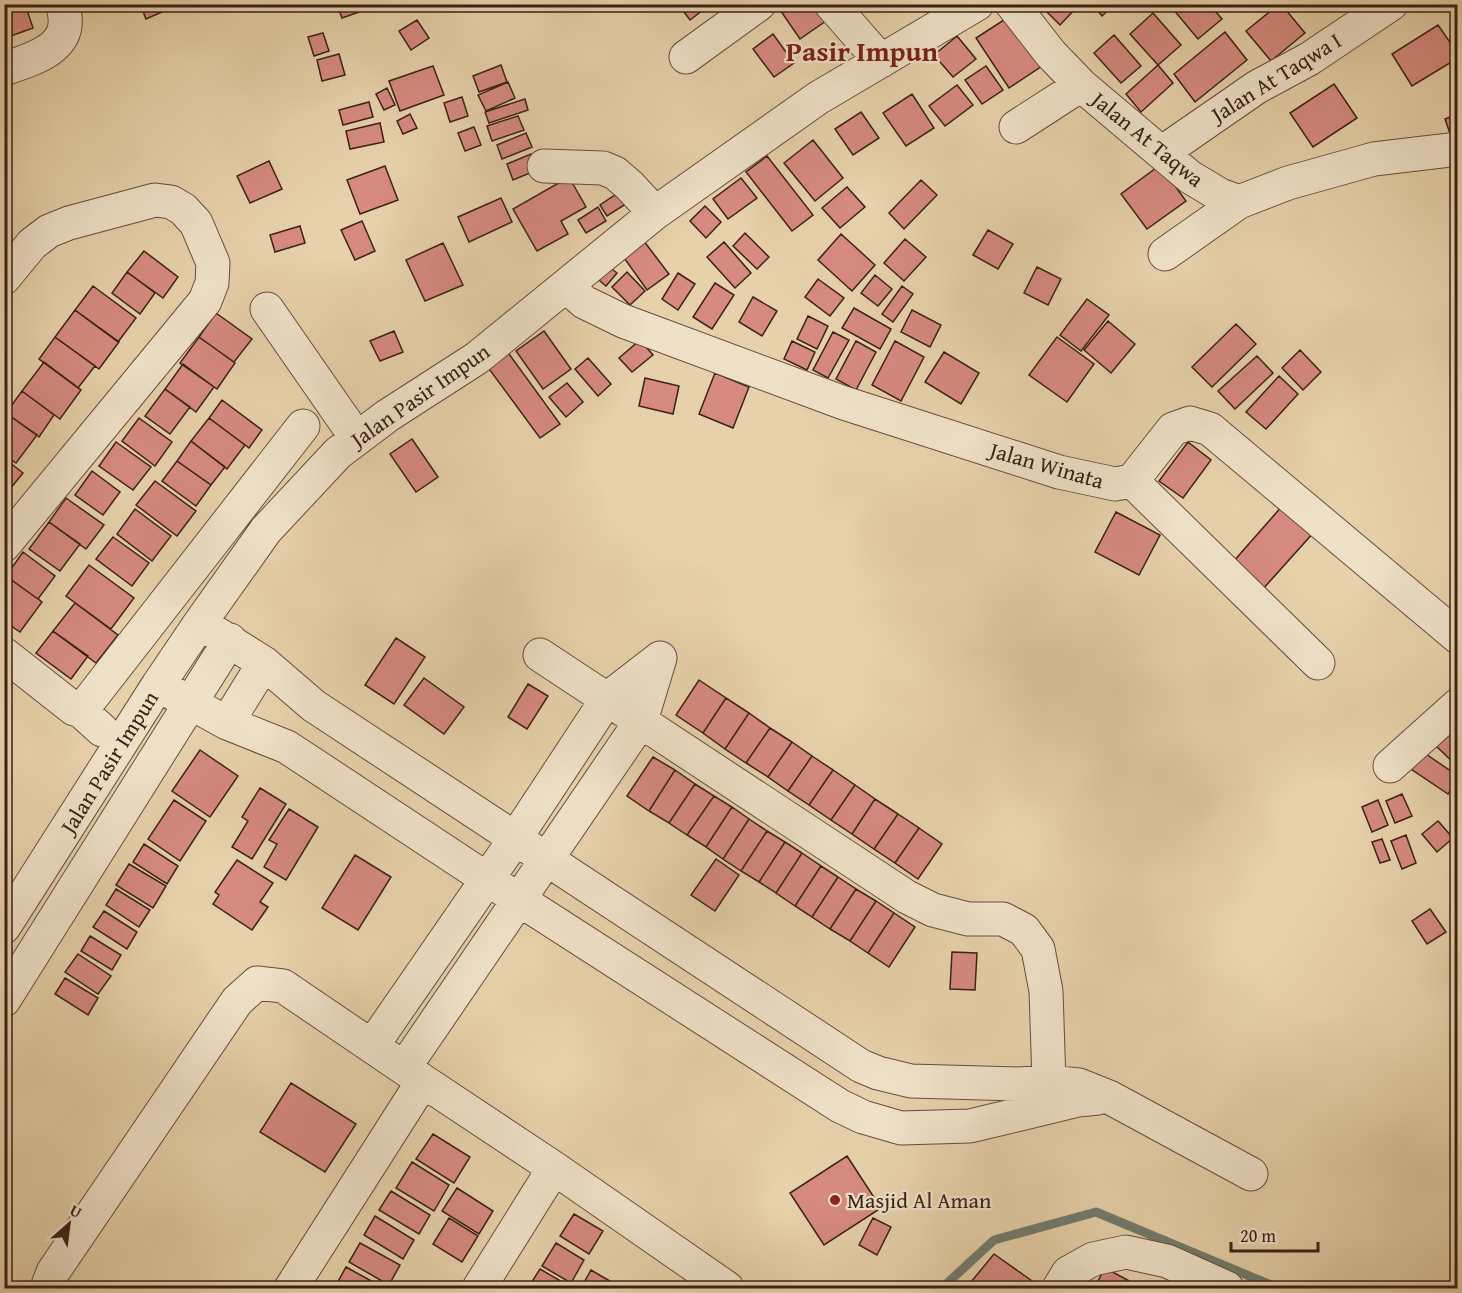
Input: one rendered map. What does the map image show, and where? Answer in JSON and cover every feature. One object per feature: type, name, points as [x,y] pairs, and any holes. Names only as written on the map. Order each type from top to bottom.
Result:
[{"type":"street","points":[[4,69],[50,51],[63,32],[66,16],[62,4]]},
{"type":"street","points":[[686,57],[759,4]]},
{"type":"street","points":[[831,4],[881,61]]},
{"type":"street","name":"Jalan Pasir Impun","points":[[4,927],[200,623],[266,530],[338,453],[387,416],[477,358],[655,213],[818,98],[977,4]]},
{"type":"street","name":"Jalan At Taqwa","points":[[1012,4],[1051,54],[1081,85],[1190,177],[1220,195],[1239,202]]},
{"type":"street","name":"Jalan At Taqwa I","points":[[1162,152],[1257,87],[1309,58],[1392,4]]},
{"type":"street","points":[[1016,127],[1081,85]]},
{"type":"street","points":[[1165,254],[1239,202],[1288,183],[1374,159],[1458,149]]},
{"type":"street","points":[[544,166],[603,168],[629,185],[655,213]]},
{"type":"street","points":[[4,278],[32,244],[49,231],[69,223],[155,200],[171,202],[183,209],[196,223],[213,263],[212,283],[205,301],[4,544]]},
{"type":"street","name":"Jalan Winata","points":[[566,286],[584,302],[623,321],[844,403],[1059,472],[1115,484],[1132,481],[1173,429],[1190,423],[1210,429],[1458,637]]},
{"type":"street","points":[[267,309],[358,438]]},
{"type":"street","points":[[4,654],[74,709],[92,720],[303,426]]},
{"type":"street","points":[[1132,481],[1318,663]]},
{"type":"street","points":[[200,623],[264,663],[314,706],[861,1066],[910,1081],[1018,1084],[1048,1095],[1078,1100],[1109,1097],[1251,1174]]},
{"type":"street","points":[[4,1000],[230,640]]},
{"type":"street","points":[[540,655],[907,897],[933,910],[968,919],[1003,919],[1024,930],[1038,949],[1047,991],[1048,1095]]},
{"type":"street","points":[[291,1288],[413,1075],[520,900],[640,722],[660,658],[607,699],[372,1046]]},
{"type":"street","points":[[227,723],[264,663]]},
{"type":"street","points":[[158,685],[227,723],[286,747],[840,1106],[863,1117],[901,1128],[970,1126],[1048,1095]]},
{"type":"street","points":[[1390,766],[1458,705]]},
{"type":"street","points":[[286,747],[314,706]]},
{"type":"street","points":[[665,992],[689,953]]},
{"type":"street","points":[[47,1288],[53,1272],[237,1001],[257,983],[283,986],[554,1168],[688,1277],[727,1288]]},
{"type":"street","points":[[863,1117],[878,1073]]},
{"type":"street","points":[[479,1288],[554,1168]]},
{"type":"street","points":[[1059,1288],[1068,1273],[1093,1259],[1126,1252],[1167,1261],[1227,1288]]},
{"type":"building","points":[[4,4],[25,4],[33,28],[8,37],[4,27]]},
{"type":"building","points":[[140,4],[178,4],[178,5],[146,19]]},
{"type":"building","points":[[337,4],[356,4],[359,12],[342,18]]},
{"type":"building","points":[[678,4],[711,4],[690,20]]},
{"type":"building","points":[[776,4],[825,4],[833,16],[800,39]]},
{"type":"building","points":[[1039,4],[1078,4],[1079,5],[1060,25]]},
{"type":"building","points":[[1092,4],[1115,4],[1102,16]]},
{"type":"building","points":[[1178,4],[1209,4],[1222,19],[1198,39],[1173,9]]},
{"type":"building","points":[[1279,4],[1305,33],[1271,61],[1246,31]]},
{"type":"building","points":[[1153,13],[1181,45],[1158,65],[1130,34]]},
{"type":"building","points":[[1013,14],[1045,64],[1009,88],[976,38]]},
{"type":"building","points":[[417,20],[429,38],[411,50],[399,31]]},
{"type":"building","points":[[1438,25],[1458,54],[1458,58],[1412,86],[1392,54]]},
{"type":"building","points":[[1225,32],[1247,60],[1195,102],[1174,74]]},
{"type":"building","points":[[323,33],[329,51],[314,56],[308,37]]},
{"type":"building","points":[[773,34],[794,63],[774,77],[753,49]]},
{"type":"building","points":[[1114,35],[1141,66],[1121,83],[1094,53]]},
{"type":"building","points":[[957,36],[976,59],[953,77],[934,55]]},
{"type":"building","points":[[339,54],[345,75],[322,81],[317,60]]},
{"type":"building","points":[[501,65],[507,82],[479,92],[473,76]]},
{"type":"building","points":[[1158,65],[1173,83],[1141,112],[1126,94]]},
{"type":"building","points":[[433,66],[444,95],[400,111],[389,81]]},
{"type":"building","points":[[986,66],[1003,90],[982,104],[965,80]]},
{"type":"building","points":[[508,82],[515,98],[486,111],[478,95]]},
{"type":"building","points":[[1334,84],[1357,118],[1313,147],[1290,113]]},
{"type":"building","points":[[957,85],[973,105],[945,126],[929,106]]},
{"type":"building","points":[[387,88],[395,105],[384,110],[376,94]]},
{"type":"building","points":[[912,94],[934,128],[906,146],[883,113]]},
{"type":"building","points":[[462,97],[468,116],[450,122],[444,103]]},
{"type":"building","points":[[525,99],[528,110],[489,123],[485,112]]},
{"type":"building","points":[[369,102],[373,117],[343,125],[339,110]]},
{"type":"building","points":[[861,112],[879,138],[853,155],[835,129]]},
{"type":"building","points":[[410,114],[417,128],[403,134],[397,121]]},
{"type":"building","points":[[1458,114],[1458,144],[1454,145],[1445,119]]},
{"type":"building","points":[[518,116],[524,130],[492,141],[487,126]]},
{"type":"building","points":[[380,123],[384,142],[350,149],[346,131]]},
{"type":"building","points":[[474,127],[481,145],[465,151],[458,133]]},
{"type":"building","points":[[526,133],[532,147],[502,159],[497,145]]},
{"type":"building","points":[[813,140],[843,178],[815,201],[784,163]]},
{"type":"building","points":[[531,154],[537,170],[513,180],[507,164]]},
{"type":"building","points":[[767,156],[813,215],[792,231],[746,172]]},
{"type":"building","points":[[269,161],[282,189],[250,203],[237,176]]},
{"type":"building","points":[[1160,165],[1186,201],[1147,229],[1121,194]]},
{"type":"building","points":[[385,166],[398,200],[360,214],[347,180]]},
{"type":"building","points":[[569,177],[586,207],[561,221],[568,234],[537,251],[513,209]]},
{"type":"building","points":[[741,178],[757,198],[728,219],[713,199]]},
{"type":"building","points":[[921,180],[937,195],[904,229],[889,213]]},
{"type":"building","points":[[847,187],[865,207],[840,228],[822,208]]},
{"type":"building","points":[[624,189],[632,200],[607,216],[600,205]]},
{"type":"building","points":[[501,198],[512,222],[469,242],[458,217]]},
{"type":"building","points":[[705,206],[721,222],[706,238],[690,221]]},
{"type":"building","points":[[598,207],[606,221],[586,233],[578,220]]},
{"type":"building","points":[[362,221],[375,251],[355,260],[341,230]]},
{"type":"building","points":[[300,226],[305,243],[275,252],[270,235]]},
{"type":"building","points":[[988,230],[1013,244],[998,269],[973,255]]},
{"type":"building","points":[[745,233],[769,257],[757,269],[733,246]]},
{"type":"building","points":[[841,234],[875,265],[852,291],[818,260]]},
{"type":"building","points":[[905,239],[926,257],[904,281],[884,263]]},
{"type":"building","points":[[643,240],[669,274],[647,290],[622,255]]},
{"type":"building","points":[[724,242],[751,273],[735,288],[707,257]]},
{"type":"building","points":[[443,243],[463,285],[425,301],[406,260]]},
{"type":"building","points":[[144,251],[178,277],[163,298],[127,272]]},
{"type":"building","points":[[604,263],[617,273],[606,286],[594,276]]},
{"type":"building","points":[[1037,267],[1061,279],[1048,305],[1024,293]]},
{"type":"building","points":[[127,272],[155,293],[140,314],[112,293]]},
{"type":"building","points":[[627,272],[645,291],[630,305],[612,287]]},
{"type":"building","points":[[678,273],[695,284],[678,310],[662,299]]},
{"type":"building","points":[[875,275],[892,289],[878,306],[861,293]]},
{"type":"building","points":[[818,279],[844,298],[830,316],[805,297]]},
{"type":"building","points":[[715,283],[734,295],[712,329],[693,317]]},
{"type":"building","points":[[93,286],[136,318],[118,342],[75,310]]},
{"type":"building","points":[[902,286],[913,294],[893,322],[882,314]]},
{"type":"building","points":[[753,297],[777,311],[762,336],[739,322]]},
{"type":"building","points":[[1087,299],[1109,315],[1081,351],[1060,335]]},
{"type":"building","points":[[854,308],[891,329],[880,349],[842,328]]},
{"type":"building","points":[[75,310],[119,342],[99,369],[55,337]]},
{"type":"building","points":[[912,310],[941,325],[930,347],[901,332]]},
{"type":"building","points":[[216,313],[252,339],[234,362],[199,337]]},
{"type":"building","points":[[808,316],[828,326],[817,349],[797,339]]},
{"type":"building","points":[[1108,321],[1135,344],[1111,373],[1084,350]]},
{"type":"building","points":[[1236,324],[1256,344],[1212,387],[1192,367]]},
{"type":"building","points":[[394,331],[403,352],[380,361],[370,341]]},
{"type":"building","points":[[544,331],[571,369],[543,389],[516,351]]},
{"type":"building","points":[[833,332],[849,340],[828,378],[813,370]]},
{"type":"building","points":[[55,337],[95,366],[78,388],[39,359]]},
{"type":"building","points":[[199,337],[235,363],[217,389],[180,363]]},
{"type":"building","points":[[1057,337],[1094,364],[1067,402],[1029,375]]},
{"type":"building","points":[[640,340],[653,355],[632,372],[619,358]]},
{"type":"building","points":[[792,341],[815,352],[807,370],[784,359]]},
{"type":"building","points":[[856,341],[876,352],[856,390],[836,379]]},
{"type":"building","points":[[895,341],[924,357],[901,401],[872,385]]},
{"type":"building","points":[[504,347],[560,424],[540,438],[484,362]]},
{"type":"building","points":[[1300,350],[1321,372],[1303,390],[1282,368]]},
{"type":"building","points":[[944,352],[979,373],[961,404],[925,382]]},
{"type":"building","points":[[1257,356],[1273,373],[1235,409],[1218,391]]},
{"type":"building","points":[[588,358],[611,384],[598,396],[575,369]]},
{"type":"building","points":[[44,362],[81,390],[60,419],[22,391]]},
{"type":"building","points":[[183,364],[214,387],[196,412],[165,389]]},
{"type":"building","points":[[715,373],[749,387],[733,428],[699,414]]},
{"type":"building","points":[[1279,376],[1298,394],[1266,429],[1246,412]]},
{"type":"building","points":[[645,378],[679,386],[673,414],[639,406]]},
{"type":"building","points":[[567,383],[583,402],[566,417],[549,397]]},
{"type":"building","points":[[165,389],[190,407],[170,434],[145,416]]},
{"type":"building","points":[[22,391],[54,415],[39,437],[6,413]]},
{"type":"building","points":[[222,400],[262,430],[249,448],[209,418]]},
{"type":"building","points":[[6,413],[37,435],[16,463],[4,455],[4,415]]},
{"type":"building","points":[[139,418],[172,442],[155,466],[122,441]]},
{"type":"building","points":[[209,418],[245,445],[227,469],[191,441]]},
{"type":"building","points":[[412,439],[438,477],[416,492],[390,454]]},
{"type":"building","points":[[191,441],[225,467],[211,485],[177,461]]},
{"type":"building","points":[[116,442],[151,467],[133,490],[99,466]]},
{"type":"building","points":[[1188,442],[1211,460],[1183,498],[1159,481]]},
{"type":"building","points":[[4,458],[23,473],[10,489],[4,485]]},
{"type":"building","points":[[177,461],[211,485],[196,506],[162,481]]},
{"type":"building","points":[[92,471],[120,492],[103,515],[75,495]]},
{"type":"building","points":[[155,481],[196,511],[177,536],[136,505]]},
{"type":"building","points":[[66,498],[104,525],[86,549],[49,522]]},
{"type":"building","points":[[1283,505],[1314,532],[1263,589],[1233,562]]},
{"type":"building","points":[[135,509],[171,536],[152,561],[117,534]]},
{"type":"building","points":[[1116,512],[1160,535],[1139,575],[1095,552]]},
{"type":"building","points":[[49,522],[80,544],[60,571],[29,549]]},
{"type":"building","points":[[113,537],[149,563],[132,586],[96,559]]},
{"type":"building","points":[[23,552],[55,576],[38,599],[6,576]]},
{"type":"building","points":[[89,565],[134,598],[111,629],[66,596]]},
{"type":"building","points":[[6,576],[42,602],[20,632],[4,621]]},
{"type":"building","points":[[75,603],[118,635],[96,663],[53,631]]},
{"type":"building","points":[[53,631],[88,656],[71,679],[36,653]]},
{"type":"building","points":[[396,638],[425,657],[394,704],[365,685]]},
{"type":"building","points":[[424,678],[464,707],[444,734],[404,705]]},
{"type":"building","points":[[699,680],[726,698],[703,733],[676,715]]},
{"type":"building","points":[[528,684],[548,696],[527,729],[508,717]]},
{"type":"building","points":[[726,698],[749,713],[725,749],[703,733]]},
{"type":"building","points":[[749,713],[770,728],[746,763],[725,749]]},
{"type":"building","points":[[1458,724],[1458,762],[1455,764],[1436,746]]},
{"type":"building","points":[[770,728],[792,742],[768,777],[746,763]]},
{"type":"building","points":[[792,742],[812,756],[788,791],[768,777]]},
{"type":"building","points":[[200,750],[238,776],[210,817],[172,791]]},
{"type":"building","points":[[1423,752],[1458,776],[1458,780],[1448,794],[1411,769]]},
{"type":"building","points":[[812,756],[833,770],[809,805],[788,791]]},
{"type":"building","points":[[653,757],[675,770],[649,811],[627,796]]},
{"type":"building","points":[[675,770],[695,784],[669,823],[649,811]]},
{"type":"building","points":[[833,770],[855,785],[831,820],[809,805]]},
{"type":"building","points":[[695,784],[714,796],[687,835],[669,823]]},
{"type":"building","points":[[855,785],[875,799],[852,834],[831,820]]},
{"type":"building","points":[[260,788],[286,804],[252,859],[232,847],[248,821],[242,817]]},
{"type":"building","points":[[1402,794],[1412,816],[1395,823],[1386,801]]},
{"type":"building","points":[[714,796],[732,807],[706,847],[687,835]]},
{"type":"building","points":[[875,799],[898,814],[874,849],[852,834]]},
{"type":"building","points":[[174,800],[206,821],[180,861],[148,839]]},
{"type":"building","points":[[1378,800],[1388,825],[1372,832],[1362,807]]},
{"type":"building","points":[[732,807],[749,819],[723,859],[706,847]]},
{"type":"building","points":[[289,809],[318,827],[286,880],[264,867],[277,844],[269,840]]},
{"type":"building","points":[[898,814],[919,828],[895,863],[874,849]]},
{"type":"building","points":[[749,819],[767,831],[741,871],[723,859]]},
{"type":"building","points":[[1438,821],[1453,838],[1437,852],[1422,834]]},
{"type":"building","points":[[919,828],[942,844],[918,879],[895,863]]},
{"type":"building","points":[[767,831],[785,842],[759,882],[741,871]]},
{"type":"building","points":[[1406,835],[1416,863],[1402,869],[1391,841]]},
{"type":"building","points":[[1382,839],[1390,860],[1380,863],[1372,842]]},
{"type":"building","points":[[785,842],[802,853],[776,893],[759,882]]},
{"type":"building","points":[[144,844],[178,866],[167,884],[133,862]]},
{"type":"building","points":[[802,853],[821,866],[795,906],[776,893]]},
{"type":"building","points":[[355,855],[391,877],[358,930],[322,908]]},
{"type":"building","points":[[716,859],[739,875],[715,911],[691,895]]},
{"type":"building","points":[[237,860],[273,883],[260,902],[268,907],[252,930],[213,904],[219,895],[215,892]]},
{"type":"building","points":[[129,864],[166,886],[153,908],[116,885]]},
{"type":"building","points":[[821,866],[838,877],[812,917],[795,906]]},
{"type":"building","points":[[838,877],[856,889],[830,929],[812,917]]},
{"type":"building","points":[[116,889],[150,910],[139,927],[106,905]]},
{"type":"building","points":[[856,889],[876,901],[850,941],[830,929]]},
{"type":"building","points":[[876,901],[894,913],[868,953],[850,941]]},
{"type":"building","points":[[1430,909],[1446,932],[1427,944],[1412,921]]},
{"type":"building","points":[[104,911],[137,932],[127,949],[93,927]]},
{"type":"building","points":[[894,913],[915,927],[889,967],[868,953]]},
{"type":"building","points":[[90,936],[121,955],[112,970],[81,951]]},
{"type":"building","points":[[952,952],[977,953],[975,990],[950,989]]},
{"type":"building","points":[[78,954],[111,976],[98,994],[65,972]]},
{"type":"building","points":[[65,978],[98,998],[88,1015],[55,994]]},
{"type":"building","points":[[291,1083],[356,1124],[325,1172],[260,1132]]},
{"type":"building","points":[[433,1134],[470,1157],[454,1183],[416,1159]]},
{"type":"building","name":"Masjid Al Aman","points":[[847,1156],[881,1208],[824,1245],[790,1193]]},
{"type":"building","points":[[412,1162],[449,1185],[434,1211],[396,1188]]},
{"type":"building","points":[[457,1188],[493,1211],[479,1234],[442,1211]]},
{"type":"building","points":[[391,1191],[430,1215],[419,1234],[379,1210]]},
{"type":"building","points":[[574,1214],[603,1231],[589,1254],[560,1236]]},
{"type":"building","points":[[375,1216],[414,1240],[403,1259],[364,1235]]},
{"type":"building","points":[[449,1218],[478,1236],[462,1262],[433,1244]]},
{"type":"building","points":[[873,1218],[891,1227],[877,1255],[859,1245]]},
{"type":"building","points":[[360,1243],[400,1265],[389,1285],[349,1262]]},
{"type":"building","points":[[556,1243],[584,1260],[571,1283],[542,1266]]},
{"type":"building","points":[[994,1254],[1042,1288],[966,1288]]},
{"type":"building","points":[[346,1267],[384,1288],[335,1287]]},
{"type":"building","points":[[1105,1268],[1137,1285],[1135,1288],[1094,1288]]},
{"type":"building","points":[[540,1269],[569,1286],[567,1288],[528,1288]]},
{"type":"building","points":[[591,1270],[620,1287],[581,1288]]},
{"type":"waterway","points":[[942,1288],[994,1240],[1096,1212],[1278,1288]]},
{"type":"place","name":"Masjid Al Aman","points":[[835,1200]]},
{"type":"district","name":"Pasir Impun","points":[[862,50]]}]
